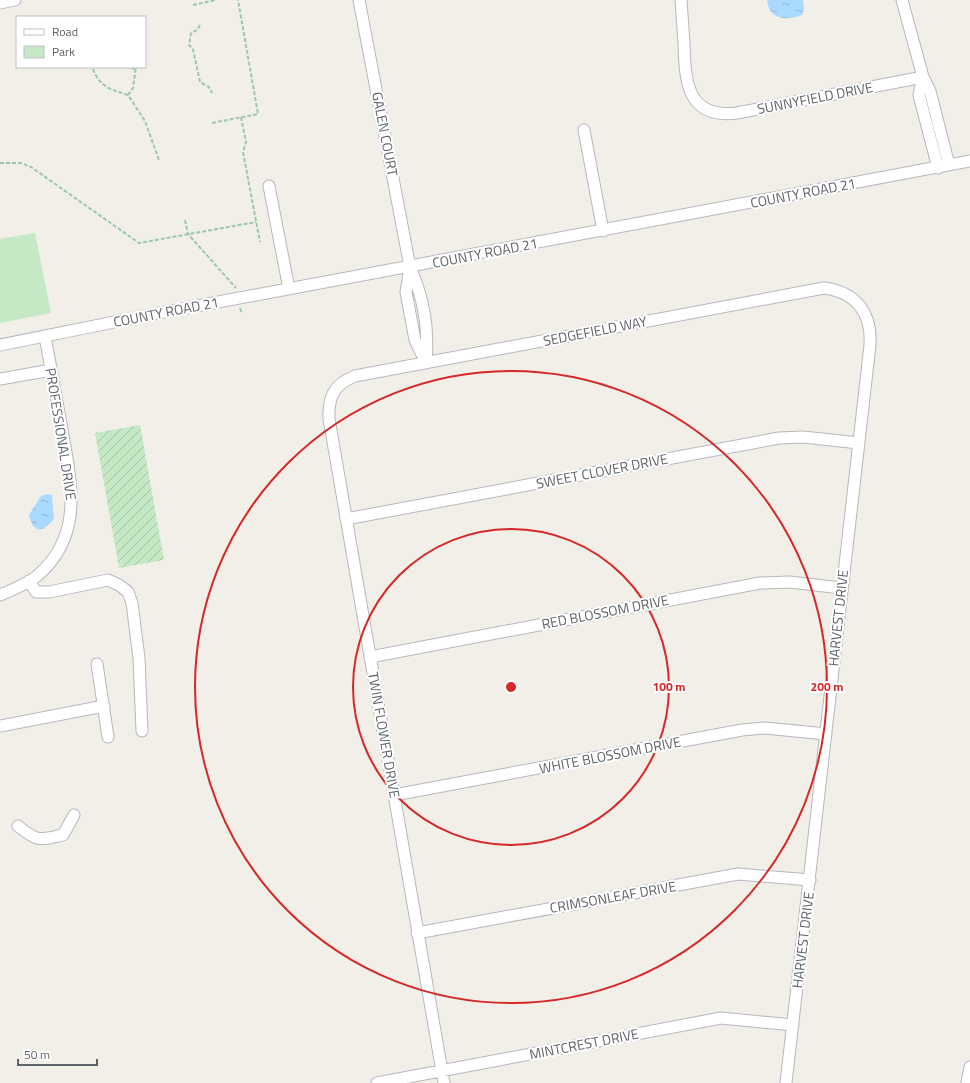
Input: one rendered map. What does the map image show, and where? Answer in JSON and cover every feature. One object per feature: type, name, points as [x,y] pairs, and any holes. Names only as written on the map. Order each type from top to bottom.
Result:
[{"type":"street","points":[[0,3],[15,0]]},
{"type":"street","name":"GALEN COURT","points":[[359,0],[410,267],[406,292],[414,340],[426,363]]},
{"type":"street","name":"SUNNYFIELD DRIVE","points":[[681,0],[688,88],[699,105],[716,114],[737,113],[923,77]]},
{"type":"street","points":[[902,0],[923,77],[930,91],[944,167]]},
{"type":"street","points":[[584,130],[603,231]]},
{"type":"street","name":"COUNTY ROAD 21","points":[[0,345],[238,298],[603,231],[970,161]]},
{"type":"street","points":[[269,186],[289,289]]},
{"type":"street","name":"SEDGEFIELD WAY","points":[[336,388],[346,379],[355,376],[813,290],[833,290],[855,300]]},
{"type":"street","name":"HARVEST DRIVE","points":[[786,1083],[871,334],[866,317],[855,300]]},
{"type":"street","name":"PROFESSIONAL DRIVE","points":[[0,596],[29,581],[50,563],[59,549],[71,521],[70,473],[45,336]]},
{"type":"street","points":[[0,379],[51,370]]},
{"type":"street","name":"TWIN FLOWER DRIVE","points":[[336,388],[330,399],[329,419],[444,1083]]},
{"type":"street","name":"SWEET CLOVER DRIVE","points":[[346,519],[779,438],[803,436],[859,443]]},
{"type":"street","points":[[29,581],[36,592],[49,592],[108,580],[119,585],[128,592],[132,603],[139,658],[142,731]]},
{"type":"street","name":"RED BLOSSOM DRIVE","points":[[370,657],[760,583],[790,582],[841,588]]},
{"type":"street","points":[[97,664],[108,737]]},
{"type":"street","points":[[0,726],[104,706]]},
{"type":"street","name":"WHITE BLOSSOM DRIVE","points":[[394,795],[742,730],[765,728],[826,734]]},
{"type":"street","points":[[18,826],[33,838],[40,840],[63,835],[74,815]]},
{"type":"street","name":"CRIMSONLEAF DRIVE","points":[[418,933],[738,874],[810,880]]},
{"type":"street","name":"MINTCREST DRIVE","points":[[377,1083],[721,1018],[793,1025]]},
{"type":"street","points":[[967,1083],[970,1067]]},
{"type":"path","points":[[193,5],[216,0]]},
{"type":"path","points":[[212,123],[258,114],[258,107],[238,0]]},
{"type":"path","points":[[200,25],[197,30],[190,33],[189,45],[193,49],[200,82],[204,86],[209,87],[212,93]]},
{"type":"path","points":[[93,68],[96,78],[102,84],[111,90],[128,95],[145,121],[159,160]]},
{"type":"path","points":[[128,95],[133,88],[136,68]]},
{"type":"path","points":[[242,117],[246,142],[243,152],[260,242]]},
{"type":"path","points":[[0,163],[21,163],[31,167],[139,243],[256,222]]},
{"type":"path","points":[[185,220],[188,234],[236,288],[242,314]]},
{"type":"green space","points":[[35,233],[51,313],[0,323],[0,239]]},
{"type":"green space","points":[[140,425],[164,560],[119,568],[95,433]]},
{"type":"water","points":[[767,0],[803,0],[804,10],[802,15],[796,17],[779,17],[771,12],[768,7]]},
{"type":"water","points":[[47,494],[52,495],[54,519],[43,529],[39,529],[33,526],[29,515],[41,496]]}]
